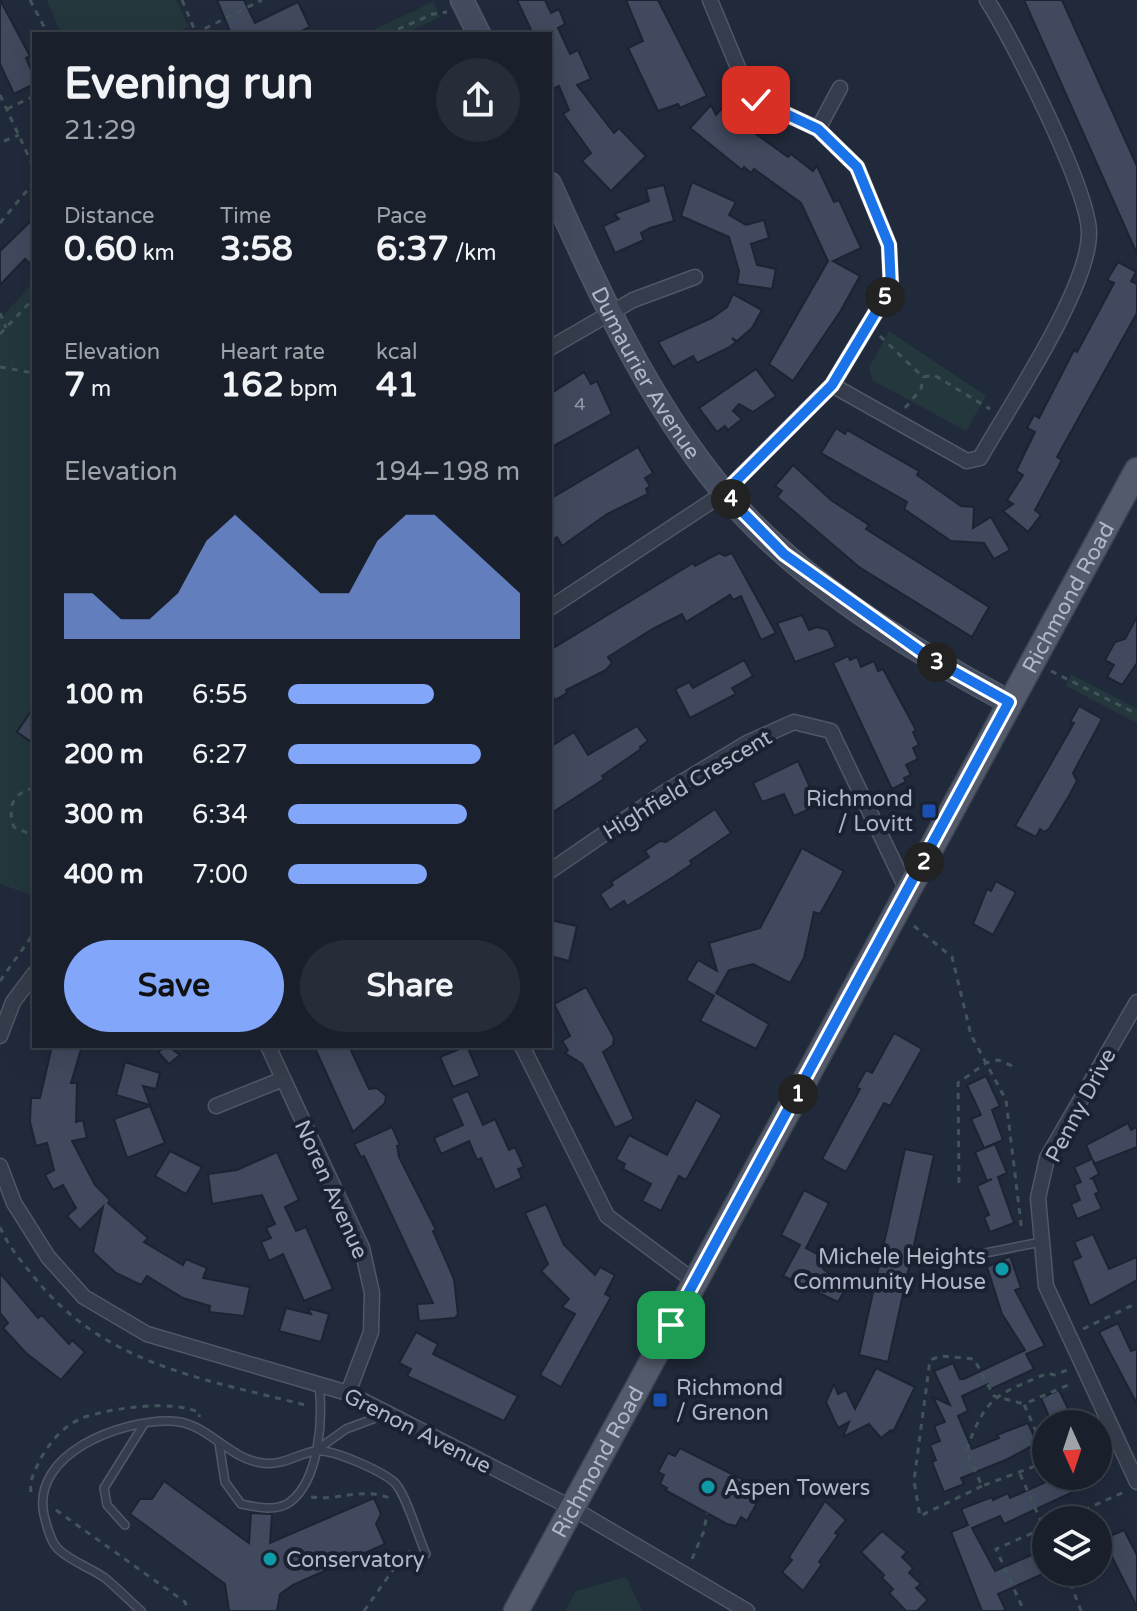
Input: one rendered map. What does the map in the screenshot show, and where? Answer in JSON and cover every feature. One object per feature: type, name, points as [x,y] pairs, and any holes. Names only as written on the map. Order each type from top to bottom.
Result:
[{"type":"main road","name":"Richmond Road","points":[[516,1611],[1137,470]]},
{"type":"street","points":[[552,607],[724,493],[832,385],[891,287],[889,245],[857,167],[818,129],[756,100],[744,82],[710,0]]},
{"type":"street","points":[[832,385],[967,461],[980,458],[1081,279],[1089,234],[1086,213],[1059,143],[1004,26],[987,0]]},
{"type":"street","points":[[464,5],[478,32]]},
{"type":"street","points":[[818,129],[840,88]]},
{"type":"street","name":"Dumaurier Avenue","points":[[552,188],[652,391],[686,444],[724,493],[784,554],[856,607],[930,658],[1009,702]]},
{"type":"street","points":[[552,347],[611,312],[695,277]]},
{"type":"street","name":"Highfield Crescent","points":[[552,870],[662,794],[747,743],[794,722],[831,731],[908,892]]},
{"type":"street","points":[[0,1036],[13,1002],[32,977]]},
{"type":"street","name":"Penny Drive","points":[[1131,1486],[1046,1286],[1038,1198],[1047,1158],[1137,1002]]},
{"type":"street","name":"Noren Avenue","points":[[269,1048],[362,1248],[372,1293],[371,1332],[348,1393]]},
{"type":"street","points":[[523,1048],[607,1216],[694,1281]]},
{"type":"street","points":[[216,1106],[283,1079]]},
{"type":"street","name":"Grenon Avenue","points":[[0,1166],[14,1203],[48,1257],[84,1297],[147,1334],[348,1393],[572,1508],[747,1611]]},
{"type":"lane","points":[[970,1256],[1023,1243],[1041,1242]]},
{"type":"lane","points":[[219,1443],[225,1482],[241,1504],[267,1509],[289,1502],[302,1485],[317,1451],[323,1417],[319,1385]]},
{"type":"lane","points":[[141,1611],[105,1578],[58,1549],[48,1530],[43,1507],[53,1470],[78,1446],[99,1435],[171,1420],[198,1426],[242,1457],[263,1463],[290,1462],[317,1451],[346,1429],[386,1414]]},
{"type":"lane","points":[[125,1525],[107,1505],[104,1488],[144,1424]]},
{"type":"lane","points":[[317,1451],[340,1455],[396,1483],[426,1554]]},
{"type":"path","points":[[30,0],[47,32]]},
{"type":"path","points":[[182,0],[194,32]]},
{"type":"path","points":[[199,32],[262,0]]},
{"type":"path","points":[[392,32],[464,5]]},
{"type":"path","points":[[0,96],[32,164]]},
{"type":"path","points":[[7,109],[32,97]]},
{"type":"path","points":[[4,141],[19,135]]},
{"type":"path","points":[[0,223],[32,184]]},
{"type":"path","points":[[0,334],[32,300]]},
{"type":"path","points":[[0,313],[6,328]]},
{"type":"path","points":[[866,328],[899,352],[923,377]]},
{"type":"path","points":[[0,367],[32,373]]},
{"type":"path","points":[[923,377],[934,375],[1003,417]]},
{"type":"path","points":[[896,421],[921,389],[923,377]]},
{"type":"path","points":[[1032,662],[1137,714]]},
{"type":"path","points":[[32,789],[19,795],[10,805],[14,827],[32,835]]},
{"type":"path","points":[[895,916],[921,929],[952,957],[971,1035],[1006,1100],[1023,1243]]},
{"type":"path","points":[[0,981],[32,936]]},
{"type":"path","points":[[959,1183],[958,1083],[986,1063],[998,1060],[1015,1067]]},
{"type":"path","points":[[1069,1334],[1137,1303]]},
{"type":"path","points":[[1032,1468],[1020,1474],[1012,1473],[920,1516],[914,1481],[930,1360],[941,1356],[974,1359],[994,1396],[1024,1404],[1075,1382]]},
{"type":"path","points":[[982,1486],[966,1451],[975,1427],[994,1396],[1048,1373],[1054,1375],[1069,1369]]},
{"type":"path","points":[[1024,1404],[1032,1422]]},
{"type":"path","points":[[1020,1474],[1035,1506]]},
{"type":"path","points":[[1090,1506],[1131,1486]]},
{"type":"path","points":[[311,1497],[329,1500],[363,1491],[388,1498],[398,1509],[406,1507]]},
{"type":"path","points":[[692,1559],[704,1531],[707,1513]]},
{"type":"path","points":[[1024,1611],[996,1549],[1032,1534]]},
{"type":"path","points":[[94,1536],[185,1602],[188,1611]]},
{"type":"path","points":[[364,1611],[402,1557],[421,1544]]},
{"type":"path","points":[[1071,1586],[1081,1611]]},
{"type":"green space","points":[[47,0],[176,0],[189,27],[176,32],[60,32]]},
{"type":"green space","points":[[433,2],[440,17],[407,32],[368,32]]},
{"type":"green space","points":[[32,284],[32,895],[0,884],[0,319]]},
{"type":"green space","points":[[889,331],[986,396],[966,431],[872,380],[869,368]]},
{"type":"green space","points":[[1071,674],[1137,709],[1137,723],[1066,686]]},
{"type":"green space","points":[[626,1577],[642,1611],[565,1611],[576,1591]]},
{"type":"building","points":[[0,0],[30,56],[26,58],[32,72],[32,85],[14,94],[0,64]]},
{"type":"building","points":[[217,0],[244,0],[255,23],[298,2],[310,27],[299,32],[230,32]]},
{"type":"building","points":[[517,0],[545,0],[551,13],[559,9],[565,24],[558,28],[570,54],[578,50],[591,79],[577,85],[614,133],[619,128],[646,156],[611,191],[582,161],[591,153],[563,114],[569,110],[559,86],[552,89],[552,32],[532,32]]},
{"type":"building","points":[[626,0],[658,0],[707,96],[680,108],[678,104],[658,111],[628,48],[643,41]]},
{"type":"building","points":[[1024,0],[1062,0],[1137,166],[1137,254]]},
{"type":"building","points":[[711,105],[716,115],[721,109],[739,127],[742,124],[788,157],[791,154],[813,171],[817,166],[834,202],[839,200],[861,248],[833,261],[860,276],[840,312],[793,381],[769,364],[828,261],[801,203],[754,169],[751,173],[744,167],[742,170],[690,128]]},
{"type":"building","points":[[692,182],[736,202],[729,215],[746,225],[764,220],[769,238],[751,244],[757,265],[776,269],[772,289],[737,284],[739,271],[729,237],[681,216]]},
{"type":"building","points":[[664,185],[674,221],[650,228],[641,233],[644,240],[615,253],[603,226],[619,219],[614,214],[649,201],[646,189]]},
{"type":"building","points":[[32,220],[32,265],[25,259],[0,285],[0,251]]},
{"type":"building","points":[[1118,262],[1136,272],[1131,281],[1137,284],[1137,313],[1057,457],[1062,460],[1035,510],[1041,515],[1028,532],[1003,511],[1013,504],[1007,500],[1023,475],[1016,471],[1035,432],[1027,428],[1034,415],[1039,418],[1074,350],[1077,352],[1114,283],[1107,280]]},
{"type":"building","points":[[733,294],[762,310],[752,328],[737,341],[732,338],[736,342],[728,348],[697,363],[693,356],[673,367],[658,342],[712,318],[727,307]]},
{"type":"building","points":[[756,369],[776,396],[753,412],[739,404],[733,411],[742,419],[728,430],[725,426],[717,432],[699,408]]},
{"type":"building","points":[[584,372],[591,384],[597,381],[612,414],[552,447],[552,393]]},
{"type":"building","points":[[836,428],[845,434],[847,430],[919,471],[917,475],[961,506],[974,507],[973,528],[991,517],[1010,550],[994,559],[984,543],[951,541],[904,509],[907,502],[821,453]]},
{"type":"building","points":[[638,447],[653,473],[645,478],[650,486],[646,489],[648,494],[607,514],[562,546],[557,537],[552,540],[552,498]]},
{"type":"building","points":[[793,465],[831,500],[869,525],[866,529],[989,607],[972,637],[859,567],[777,497],[782,491],[775,486]]},
{"type":"building","points":[[719,553],[725,556],[732,553],[776,633],[761,640],[741,596],[733,600],[730,595],[686,622],[682,614],[654,628],[608,657],[612,663],[606,670],[566,690],[567,693],[555,700],[552,695],[552,649],[693,563],[695,566]]},
{"type":"building","points":[[802,615],[809,630],[817,627],[828,630],[836,647],[795,662],[777,623]]},
{"type":"building","points":[[1137,617],[1137,663],[1122,685],[1107,677],[1114,665],[1105,660],[1115,642],[1125,639]]},
{"type":"building","points":[[848,656],[850,660],[857,657],[861,667],[874,661],[878,671],[883,669],[916,730],[913,732],[919,745],[913,748],[918,759],[906,765],[911,775],[904,778],[906,782],[892,789],[833,663]]},
{"type":"building","points":[[744,660],[753,676],[732,688],[736,694],[690,718],[675,689],[689,682],[693,688]]},
{"type":"building","points":[[1079,706],[1102,719],[1073,773],[1077,781],[1070,794],[1049,829],[1044,832],[1040,829],[1036,837],[1015,826],[1074,723],[1070,722]]},
{"type":"building","points":[[32,710],[32,743],[17,732]]},
{"type":"building","points":[[637,726],[648,741],[602,776],[604,779],[552,813],[552,746],[574,732],[588,755]]},
{"type":"building","points":[[798,761],[818,805],[794,816],[784,794],[762,802],[753,783]]},
{"type":"building","points":[[715,809],[731,833],[690,861],[692,864],[673,877],[627,906],[624,901],[610,910],[600,894],[613,885],[611,882],[649,857],[645,851],[660,841],[666,842]]},
{"type":"building","points":[[802,848],[844,871],[820,914],[814,912],[804,958],[790,983],[753,964],[729,970],[716,993],[769,1024],[756,1049],[700,1021],[714,996],[686,980],[698,960],[717,971],[709,943],[760,928]]},
{"type":"building","points":[[996,881],[1016,892],[993,935],[973,924],[987,889],[991,891]]},
{"type":"building","points":[[552,920],[577,926],[569,961],[552,957]]},
{"type":"building","points":[[586,987],[614,1038],[613,1045],[603,1052],[634,1119],[615,1128],[582,1064],[565,1053],[568,1050],[562,1041],[570,1036],[554,1004]]},
{"type":"building","points":[[894,1033],[922,1049],[890,1106],[884,1103],[846,1172],[822,1159],[860,1089],[856,1088],[866,1070],[872,1073]]},
{"type":"building","points":[[52,1048],[81,1048],[71,1083],[77,1083],[76,1122],[83,1120],[87,1138],[72,1141],[95,1185],[110,1200],[108,1203],[148,1238],[144,1242],[183,1265],[186,1259],[207,1268],[203,1278],[250,1287],[244,1316],[209,1312],[210,1306],[183,1298],[147,1276],[141,1285],[116,1273],[93,1252],[103,1207],[80,1230],[67,1216],[76,1208],[63,1185],[53,1190],[45,1175],[54,1170],[47,1143],[36,1146],[30,1122],[31,1098],[40,1098]]},
{"type":"building","points":[[171,1048],[180,1055],[169,1064],[158,1052]]},
{"type":"building","points":[[315,1048],[350,1048],[369,1089],[377,1088],[386,1096],[385,1103],[353,1132]]},
{"type":"building","points":[[468,1048],[480,1076],[453,1087],[440,1057]]},
{"type":"building","points":[[125,1062],[160,1073],[156,1089],[143,1086],[150,1105],[116,1095]]},
{"type":"building","points":[[986,1076],[1000,1106],[992,1110],[1003,1140],[984,1148],[971,1119],[981,1115],[967,1085]]},
{"type":"building","points":[[468,1091],[483,1125],[495,1119],[509,1150],[515,1147],[524,1167],[518,1169],[522,1178],[495,1190],[481,1158],[477,1160],[469,1141],[441,1154],[434,1138],[463,1125],[451,1098]]},
{"type":"building","points":[[696,1100],[722,1115],[686,1180],[679,1176],[661,1211],[642,1201],[651,1184],[623,1169],[625,1164],[616,1159],[629,1135],[667,1155]]},
{"type":"building","points":[[150,1106],[165,1143],[127,1158],[114,1119]]},
{"type":"building","points":[[1128,1123],[1131,1130],[1137,1127],[1137,1147],[1095,1164],[1099,1174],[1090,1179],[1093,1178],[1099,1192],[1095,1194],[1102,1209],[1077,1219],[1071,1204],[1080,1200],[1074,1185],[1081,1182],[1074,1167],[1092,1159],[1086,1145]]},
{"type":"building","points":[[392,1127],[400,1145],[397,1146],[399,1157],[436,1230],[433,1231],[454,1279],[458,1315],[454,1318],[419,1321],[417,1304],[433,1303],[364,1156],[361,1157],[354,1144]]},
{"type":"building","points":[[995,1144],[1007,1173],[998,1177],[1014,1223],[990,1232],[984,1217],[989,1215],[977,1186],[992,1179],[987,1181],[975,1152]]},
{"type":"building","points":[[905,1149],[934,1155],[888,1362],[859,1355]]},
{"type":"building","points":[[170,1151],[202,1167],[186,1194],[155,1176]]},
{"type":"building","points":[[277,1152],[299,1200],[285,1207],[296,1231],[306,1227],[333,1289],[304,1301],[283,1254],[269,1261],[261,1242],[271,1238],[266,1228],[275,1224],[262,1195],[212,1204],[208,1174],[237,1170]]},
{"type":"building","points":[[804,1190],[829,1203],[806,1248],[821,1256],[826,1261],[823,1269],[847,1286],[838,1302],[783,1276],[800,1245],[781,1235]]},
{"type":"building","points":[[546,1204],[564,1245],[595,1275],[600,1267],[615,1275],[605,1294],[611,1297],[561,1387],[540,1375],[575,1314],[562,1307],[569,1299],[541,1271],[548,1264],[525,1213]]},
{"type":"building","points":[[1093,1234],[1109,1269],[1137,1257],[1137,1280],[1090,1306],[1072,1261],[1081,1257],[1074,1242]]},
{"type":"building","points":[[1010,1256],[1021,1288],[1015,1290],[1045,1346],[1026,1354],[1034,1369],[991,1389],[988,1384],[962,1396],[968,1411],[958,1416],[972,1449],[1028,1423],[1032,1432],[1032,1446],[961,1478],[964,1484],[944,1492],[932,1462],[936,1460],[930,1445],[940,1441],[934,1426],[945,1422],[933,1397],[950,1405],[934,1371],[953,1363],[960,1379],[964,1379],[1025,1350],[1002,1314],[987,1267]]},
{"type":"building","points":[[0,1273],[38,1318],[42,1315],[69,1344],[72,1340],[85,1352],[61,1380],[26,1353],[3,1328],[8,1323],[0,1313]]},
{"type":"building","points":[[286,1308],[311,1314],[308,1308],[329,1314],[321,1342],[279,1331]]},
{"type":"building","points":[[1118,1323],[1131,1351],[1137,1349],[1137,1404],[1099,1332]]},
{"type":"building","points":[[416,1332],[438,1344],[433,1354],[518,1396],[504,1421],[407,1376],[411,1369],[399,1363]]},
{"type":"building","points":[[876,1368],[915,1387],[893,1432],[891,1430],[881,1438],[869,1424],[843,1437],[849,1422],[838,1428],[826,1402],[834,1384],[838,1394],[846,1390],[855,1409]]},
{"type":"building","points":[[1059,1390],[1069,1410],[1046,1410],[1041,1398]]},
{"type":"building","name":"Aspen Towers","points":[[680,1448],[750,1483],[756,1489],[751,1498],[758,1501],[747,1521],[741,1517],[736,1526],[727,1524],[665,1490],[667,1488],[660,1484],[664,1475],[658,1472],[668,1453],[675,1456]]},
{"type":"building","name":"Conservatory","points":[[164,1481],[249,1543],[251,1513],[272,1514],[270,1543],[374,1498],[381,1514],[376,1524],[385,1544],[293,1585],[280,1594],[277,1611],[229,1611],[225,1584],[130,1514],[140,1499],[152,1499]]},
{"type":"building","points":[[1032,1488],[1078,1490],[1043,1506],[1032,1506],[1032,1511],[1004,1524],[1000,1516],[972,1528],[995,1571],[1032,1555],[1032,1579],[998,1594],[1006,1611],[982,1611],[951,1532],[968,1525],[961,1509],[1008,1493],[1010,1498]]},
{"type":"building","points":[[825,1501],[846,1520],[835,1533],[838,1535],[819,1562],[822,1564],[803,1591],[782,1572]]},
{"type":"building","points":[[1124,1530],[1137,1555],[1137,1607],[1112,1557],[1112,1535]]},
{"type":"building","points":[[882,1531],[907,1552],[902,1557],[913,1568],[909,1573],[921,1584],[916,1588],[928,1600],[917,1611],[906,1611],[889,1593],[893,1589],[882,1578],[884,1575],[861,1552]]},
{"type":"place","name":"Richmond / Lovitt","points":[[929,811]]},
{"type":"place","name":"Michele Heights Community House","points":[[1002,1269]]},
{"type":"place","name":"Richmond / Grenon","points":[[660,1400]]},
{"type":"place","name":"Aspen Towers","points":[[708,1487]]},
{"type":"place","name":"Conservatory","points":[[270,1559]]},
{"type":"route","points":[[671,1325],[1009,702],[930,658],[868,616],[784,554],[724,493],[832,385],[891,287],[889,245],[857,167],[818,129],[756,100]]}]
